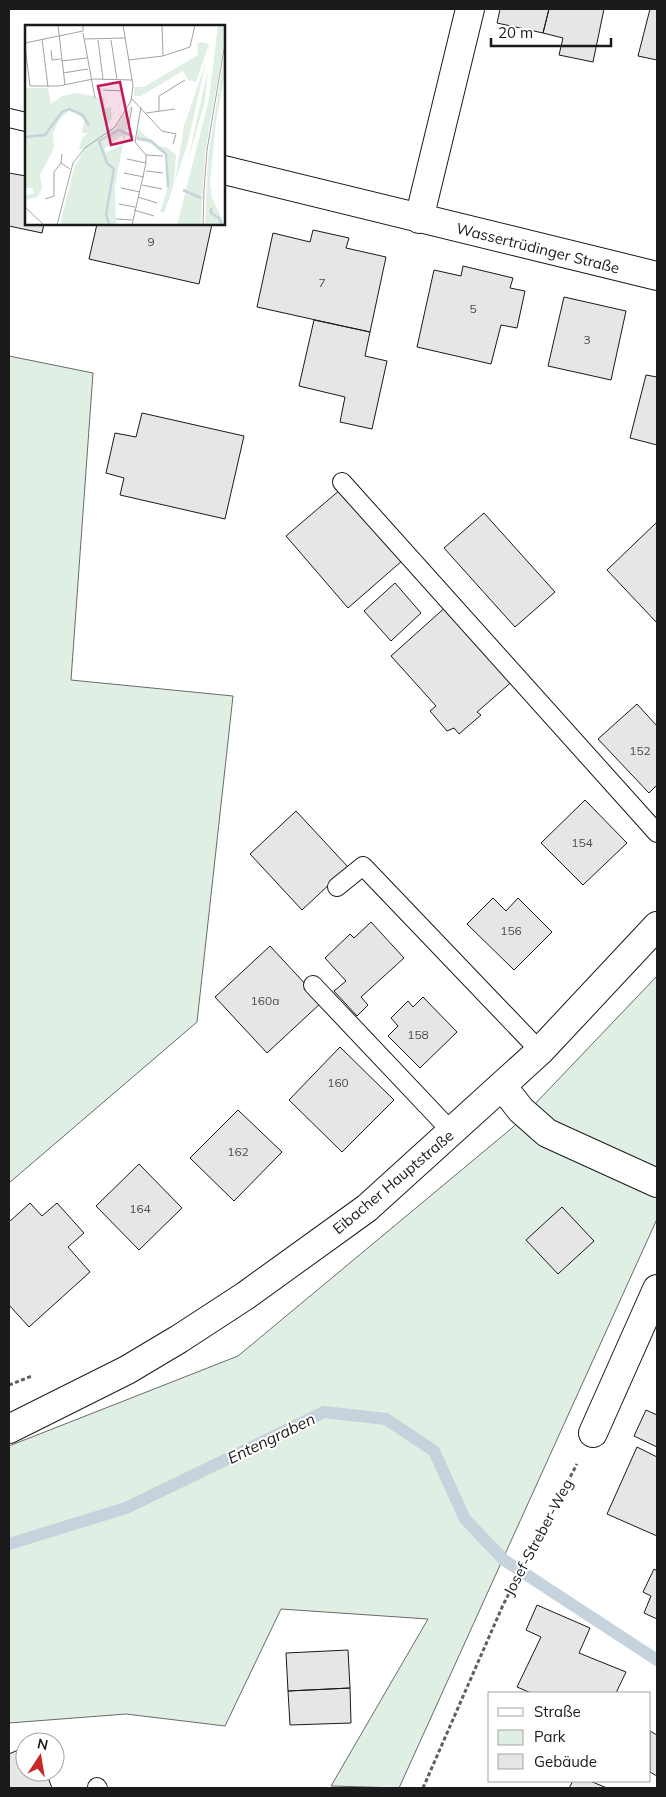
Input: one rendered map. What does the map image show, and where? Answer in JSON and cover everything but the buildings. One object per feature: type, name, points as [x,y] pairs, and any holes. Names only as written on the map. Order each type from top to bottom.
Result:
[{"type":"street","points":[[420,219],[470,9]]},
{"type":"street","name":"Wassertrüdinger Straße","points":[[225,170],[657,276]]},
{"type":"street","name":"Eibacher Hauptstraße","points":[[9,1429],[127,1370],[245,1296],[367,1208],[540,1051],[657,926]]},
{"type":"street","points":[[502,1086],[521,1110],[547,1133],[657,1183]]},
{"type":"street","points":[[593,1433],[657,1288]]},
{"type":"lane","points":[[9,118],[25,122]]},
{"type":"lane","points":[[342,482],[657,833]]},
{"type":"lane","points":[[337,887],[363,866],[540,1051]]},
{"type":"lane","points":[[313,984],[452,1132]]},
{"type":"path","name":"Josef-Streber-Weg","points":[[423,1788],[503,1605],[593,1433]]},
{"type":"green space","points":[[9,356],[93,373],[71,680],[233,696],[197,1022],[9,1183]]},
{"type":"green space","points":[[657,976],[657,1219],[399,1788],[331,1786],[428,1619],[281,1609],[225,1726],[126,1714],[9,1723],[9,1446],[238,1356],[512,1128]]},
{"type":"waterway","name":"Entengraben","points":[[9,1544],[126,1508],[324,1412],[386,1419],[434,1451],[465,1519],[504,1560],[657,1660]]}]
